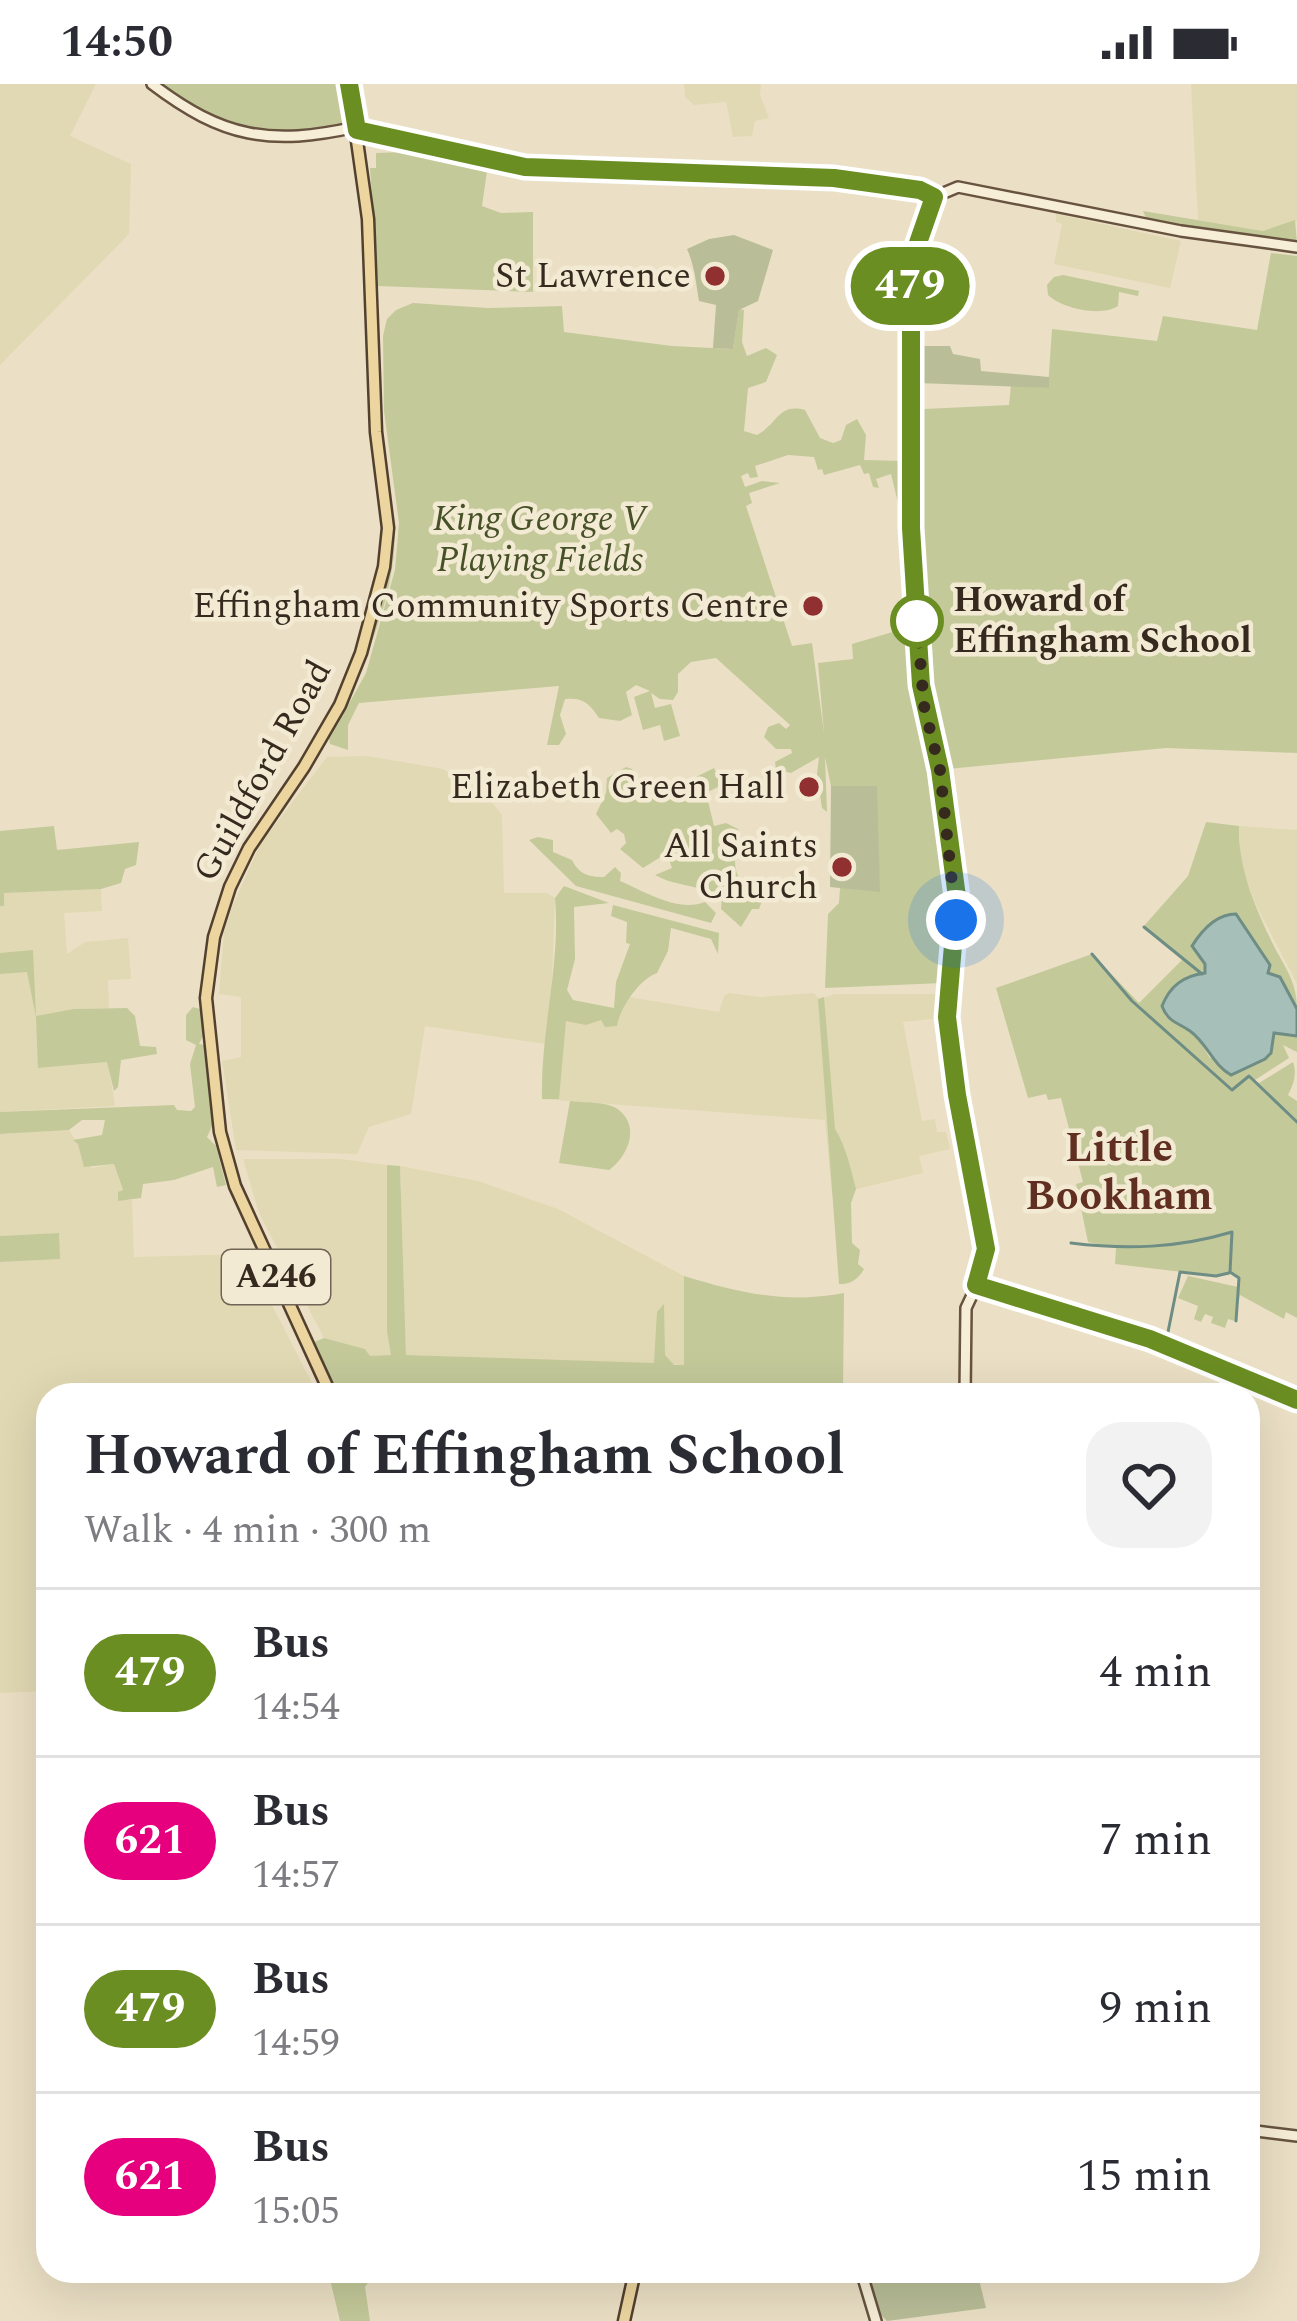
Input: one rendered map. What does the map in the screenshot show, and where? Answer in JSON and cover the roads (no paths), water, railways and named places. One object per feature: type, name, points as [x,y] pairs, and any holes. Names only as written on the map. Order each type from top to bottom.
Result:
[{"type":"main road","name":"Guildford Road","points":[[326,1383],[235,1186],[214,1089],[206,998],[214,937],[230,887],[267,818],[340,705],[361,653],[384,567],[388,528],[376,432],[370,239],[349,84]]},
{"type":"main road","points":[[624,2320],[632,2283]]},
{"type":"street","points":[[152,84],[204,117],[251,136],[357,133],[525,167],[834,178],[920,190],[934,197]]},
{"type":"street","points":[[965,1383],[966,1308],[986,1249],[947,1017],[957,897],[940,770],[921,685],[911,528],[911,263],[934,197],[958,187],[1181,231],[1297,248]]},
{"type":"street","points":[[976,1285],[1174,1347],[1258,1383]]},
{"type":"street","points":[[1260,1384],[1297,1400]]},
{"type":"street","points":[[1260,2131],[1297,2136]]},
{"type":"street","points":[[865,2283],[876,2321]]},
{"type":"water","points":[[1236,914],[1270,965],[1268,973],[1280,977],[1297,1009],[1297,1036],[1274,1033],[1271,1053],[1265,1059],[1231,1075],[1162,1006],[1178,983],[1205,973],[1205,964],[1192,946],[1200,934],[1216,920]]},
{"type":"waterway","points":[[1144,927],[1202,974]]},
{"type":"waterway","points":[[1092,954],[1132,1001],[1232,1090],[1249,1076],[1297,1122]]},
{"type":"waterway","points":[[1071,1243],[1152,1246],[1232,1232],[1230,1272],[1239,1278],[1236,1321]]},
{"type":"waterway","points":[[1167,1337],[1180,1272],[1229,1273]]},
{"type":"place","name":"St Lawrence","points":[[715,276]]},
{"type":"place","name":"Effingham Community Sports Centre","points":[[813,606]]},
{"type":"place","name":"Howard of Effingham School","points":[[917,621]]},
{"type":"place","name":"Elizabeth Green Hall","points":[[809,787]]},
{"type":"place","name":"All Saints Church","points":[[842,867]]},
{"type":"district","name":"Little Bookham","points":[[1119,1172]]},
{"type":"park label","name":"King George V Playing Fields","points":[[540,540]]}]
